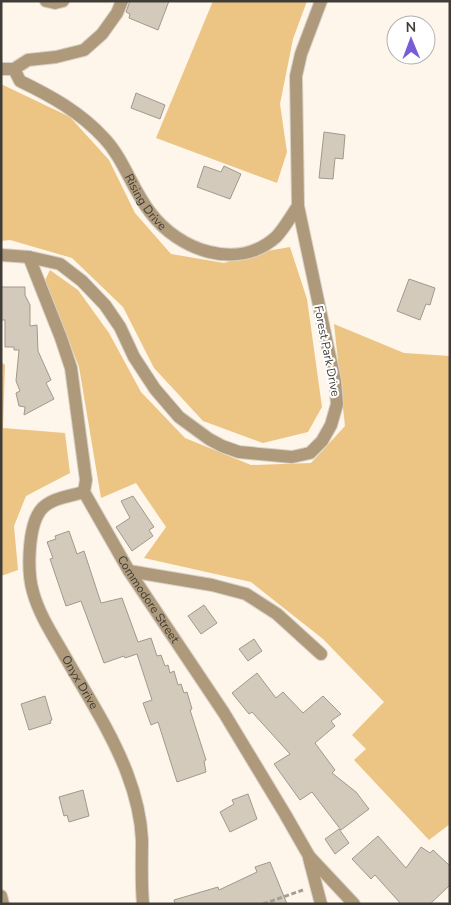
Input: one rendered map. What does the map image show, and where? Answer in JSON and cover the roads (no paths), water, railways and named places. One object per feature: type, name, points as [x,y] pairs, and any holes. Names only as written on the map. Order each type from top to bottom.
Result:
[{"type":"street","points":[[46,1],[55,3],[63,1]]},
{"type":"street","points":[[8,69],[28,60],[56,57],[84,50],[102,34],[117,13],[122,1]]},
{"type":"street","name":"Forest Park Drive","points":[[1,255],[60,264],[82,281],[104,305],[120,327],[134,357],[155,390],[179,416],[222,446],[239,452],[292,457],[310,453],[322,441],[331,425],[337,404],[335,381],[298,206],[296,76],[301,54],[321,1]]},
{"type":"street","name":"Rising Drive","points":[[8,69],[20,81],[79,113],[106,139],[149,212],[167,232],[188,244],[210,253],[233,255],[255,250],[276,237],[298,206]]},
{"type":"street","points":[[29,258],[71,368],[86,480],[84,492]]},
{"type":"street","name":"Commodore Street","points":[[84,492],[129,572],[224,714],[309,856],[354,904]]},
{"type":"street","name":"Onyx Drive","points":[[84,492],[56,500],[40,510],[31,532],[32,591],[44,620],[115,744],[127,774],[137,807],[142,838],[141,879],[143,904]]},
{"type":"street","points":[[129,572],[212,585],[246,594],[277,614],[321,654]]},
{"type":"street","points":[[309,856],[321,904]]},
{"type":"street","points":[[1,896],[3,904]]}]
